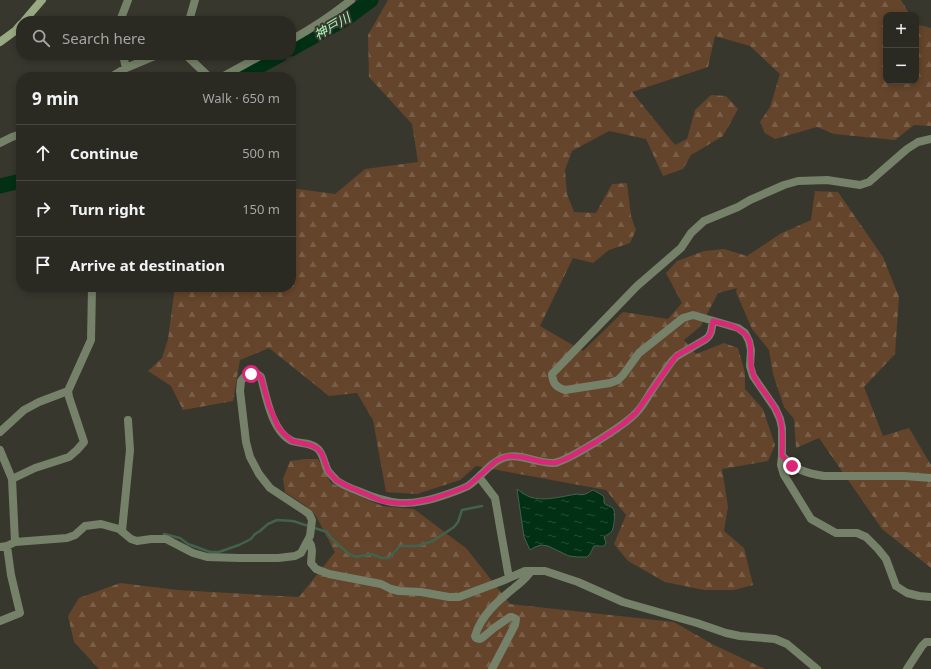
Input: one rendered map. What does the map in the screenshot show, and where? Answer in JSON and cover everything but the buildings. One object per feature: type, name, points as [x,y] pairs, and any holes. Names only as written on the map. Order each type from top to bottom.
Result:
[{"type":"main road","points":[[28,16],[42,0]]},
{"type":"main road","points":[[0,42],[16,30]]},
{"type":"street","points":[[122,16],[128,0]]},
{"type":"street","points":[[190,16],[195,0]]},
{"type":"street","points":[[296,37],[327,19],[351,0]]},
{"type":"street","points":[[124,60],[126,68]]},
{"type":"street","points":[[119,72],[145,60]]},
{"type":"street","points":[[191,60],[204,72]]},
{"type":"street","points":[[231,72],[253,60]]},
{"type":"street","points":[[0,143],[16,136]]},
{"type":"street","points":[[931,139],[918,142],[906,149],[869,182],[860,184],[827,180],[798,181],[784,185],[750,200],[738,208],[704,221],[691,233],[681,248],[637,286],[552,374],[553,382],[558,387],[565,390],[618,380],[640,353],[683,318],[693,315],[738,328],[745,333],[750,341],[750,366],[753,376],[775,408],[780,419],[782,428],[781,465],[784,475],[810,518],[836,533],[857,533],[866,536],[886,559],[896,586],[919,596],[931,597]]},
{"type":"street","points":[[12,479],[35,468],[69,457],[78,450],[84,442],[68,391],[91,340],[92,292]]},
{"type":"street","points":[[8,545],[67,538],[75,535],[85,526],[101,524],[114,527],[122,531],[131,539],[137,541],[166,539],[193,553],[207,557],[270,558],[295,556],[301,553],[308,540],[312,527],[311,518],[309,514],[270,488],[259,474],[250,457],[246,442],[240,391],[241,381],[246,376],[257,374],[261,377],[269,406],[278,427],[292,441],[317,448],[322,454],[328,471],[336,480],[361,493],[382,501],[411,503],[432,499],[468,486],[496,461],[505,457],[522,457],[555,463],[568,458],[596,442],[622,425],[636,413],[676,356],[709,336],[713,321]]},
{"type":"street","points":[[0,432],[24,410],[39,402],[68,391]]},
{"type":"street","points":[[122,531],[130,450],[128,420]]},
{"type":"street","points":[[0,450],[12,479],[8,545],[12,575],[20,613],[0,621]]},
{"type":"street","points":[[782,456],[792,466],[802,471],[824,476],[904,476],[931,478]]},
{"type":"street","points":[[479,476],[495,498],[509,578]]},
{"type":"street","points":[[308,540],[312,551],[312,562],[316,569],[328,574],[381,584],[390,589],[399,591],[459,597],[525,571],[545,571],[571,580],[623,602],[740,636],[775,638],[787,644],[817,669]]},
{"type":"street","points":[[492,669],[504,648],[516,620],[514,617],[510,617],[480,639],[476,638],[475,636],[477,630],[483,618],[495,604],[527,577],[531,571]]},
{"type":"street","points":[[908,669],[922,646],[926,642],[931,642]]},
{"type":"green space","points":[[388,0],[901,0],[908,12],[883,12],[883,84],[919,84],[919,25],[931,28],[931,126],[914,125],[895,140],[834,134],[817,127],[775,139],[765,133],[760,122],[770,107],[780,74],[750,46],[715,36],[708,67],[632,92],[675,145],[687,139],[695,110],[711,95],[726,96],[738,109],[723,136],[691,155],[683,169],[663,176],[646,139],[609,131],[572,151],[565,170],[567,194],[574,212],[596,213],[612,184],[627,183],[631,216],[636,230],[630,243],[609,250],[593,263],[573,258],[540,326],[583,351],[623,312],[668,319],[682,303],[666,273],[677,261],[704,251],[724,249],[747,256],[780,234],[811,220],[815,191],[838,192],[883,257],[899,297],[895,354],[864,387],[883,436],[909,428],[931,465],[931,568],[882,529],[819,438],[796,448],[794,419],[784,407],[773,374],[769,350],[752,329],[736,292],[737,288],[718,293],[701,326],[684,340],[696,354],[724,343],[738,348],[745,373],[745,389],[763,409],[775,445],[768,461],[722,469],[728,507],[724,531],[744,548],[753,585],[734,590],[704,590],[665,582],[628,561],[614,544],[626,515],[606,490],[476,466],[460,480],[417,494],[386,492],[373,420],[357,393],[329,396],[269,348],[240,360],[233,401],[183,410],[171,386],[148,371],[162,358],[168,339],[174,292],[296,292],[296,189],[335,194],[365,169],[418,162],[412,124],[369,77],[368,35]]},
{"type":"green space","points":[[318,459],[331,483],[352,493],[382,506],[414,509],[467,549],[510,604],[674,622],[712,644],[765,669],[99,669],[74,642],[68,616],[79,598],[120,583],[178,590],[299,597],[335,552],[316,516],[306,506],[285,492],[283,479],[290,461]]},
{"type":"water","points":[[517,489],[530,497],[541,499],[577,494],[580,495],[593,490],[602,495],[604,497],[604,503],[614,510],[614,523],[612,531],[604,537],[606,543],[604,546],[594,546],[587,557],[569,556],[548,546],[541,545],[530,550],[524,537]]},
{"type":"waterway","name":"神戸川","points":[[296,46],[347,18],[371,0]]},
{"type":"waterway","name":"神戸川","points":[[249,72],[271,60]]},
{"type":"waterway","name":"神戸川","points":[[0,186],[16,182]]},
{"type":"waterway","points":[[164,534],[180,538],[188,544],[210,552],[219,552],[251,539],[268,524],[277,520],[293,521],[327,532],[332,539],[349,554],[356,557],[371,554],[382,558],[389,558],[400,546],[417,546],[433,541],[454,527],[458,522],[462,510],[482,506]]},
{"type":"route","points":[[251,374],[257,374],[261,377],[269,406],[278,427],[292,441],[317,448],[322,454],[328,471],[336,480],[361,493],[382,501],[411,503],[432,499],[468,486],[496,461],[505,457],[522,457],[555,463],[568,458],[596,442],[622,425],[636,413],[676,356],[709,336],[713,321],[738,328],[745,333],[750,341],[750,366],[753,376],[775,408],[780,419],[782,428],[782,456],[792,466]]}]
